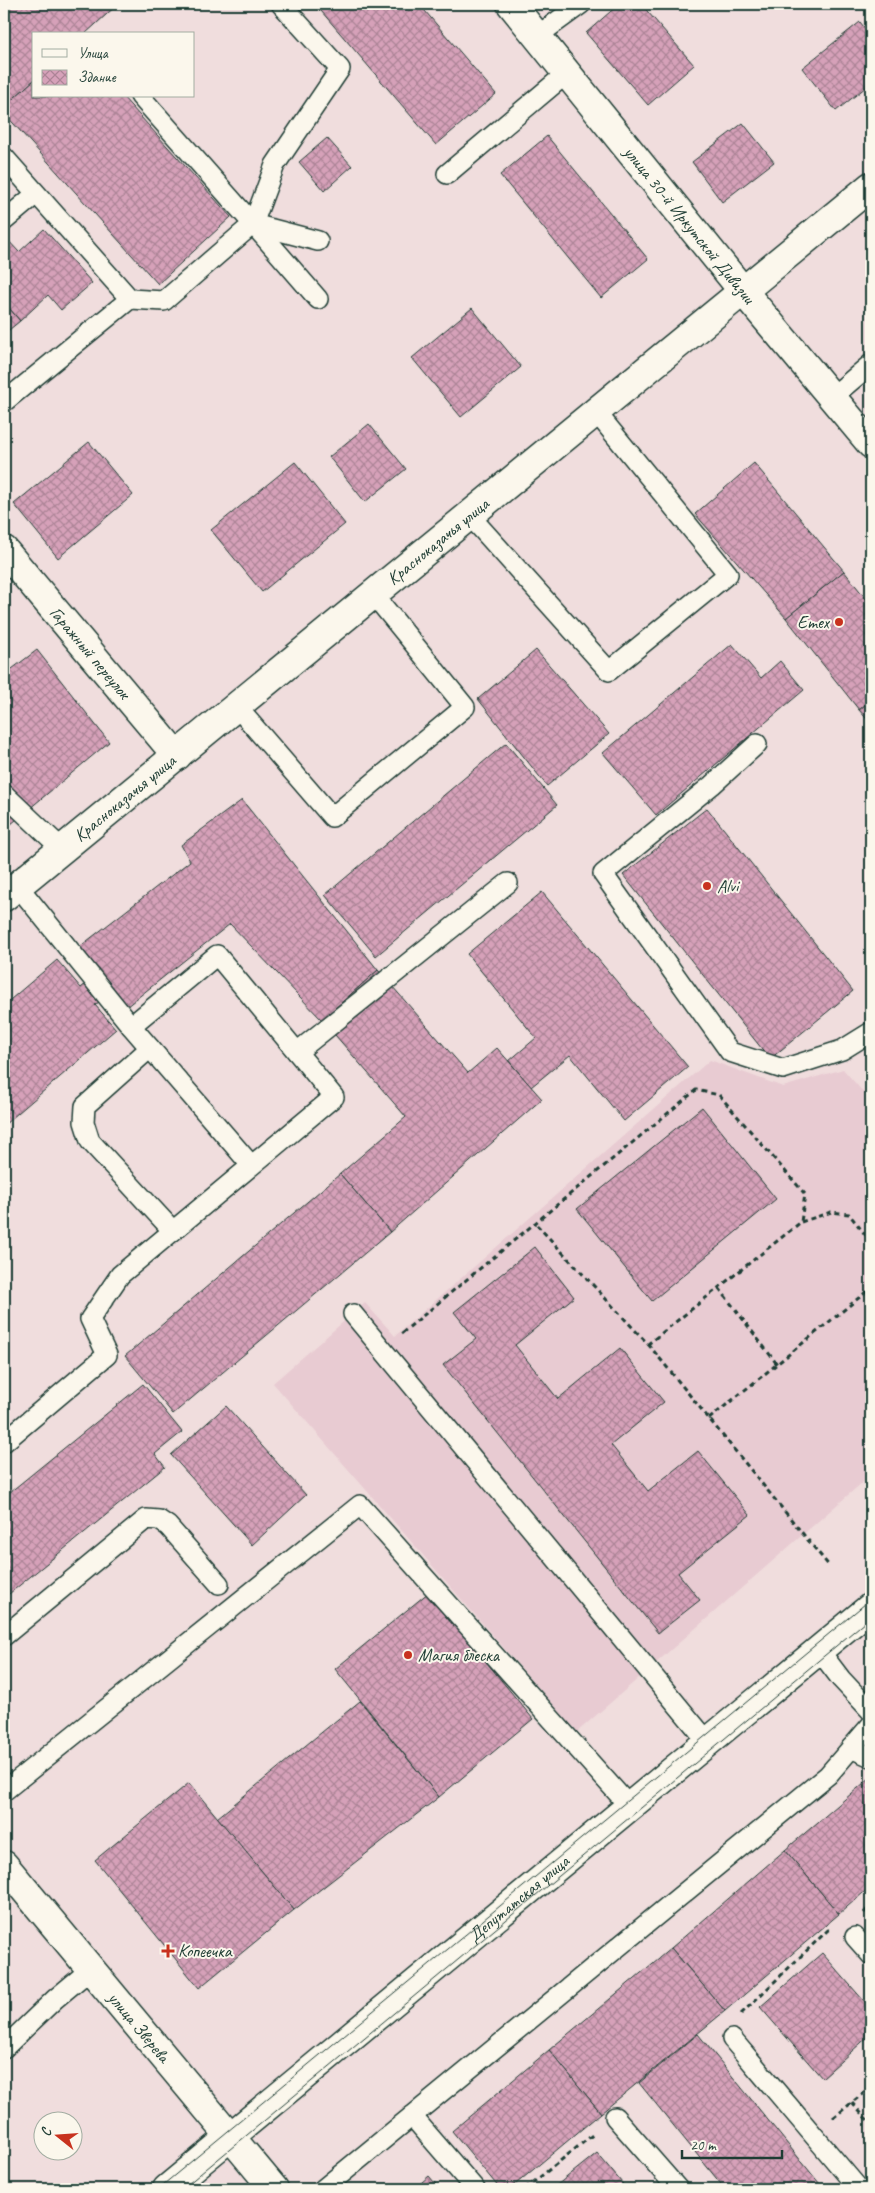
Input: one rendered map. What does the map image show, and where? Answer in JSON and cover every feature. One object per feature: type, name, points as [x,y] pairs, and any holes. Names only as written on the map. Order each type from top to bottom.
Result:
[{"type":"street","name":"улица 30-й Иркутской Дивизии","points":[[511,4],[743,291],[871,444]]},
{"type":"street","name":"Красноказачья улица","points":[[11,891],[871,186]]},
{"type":"street","name":"Гаражный переулок","points":[[4,550],[177,756]]},
{"type":"street","name":"Депутатская улица","points":[[167,2189],[871,1607]]},
{"type":"street","name":"улица Зверева","points":[[4,1865],[274,2189]]},
{"type":"lane","points":[[4,402],[130,299],[164,301],[253,224],[275,165],[340,69],[281,4]]},
{"type":"lane","points":[[537,36],[581,4]]},
{"type":"lane","points":[[447,174],[567,73]]},
{"type":"lane","points":[[142,98],[318,299]]},
{"type":"lane","points":[[4,157],[130,299]]},
{"type":"lane","points":[[4,221],[36,194]]},
{"type":"lane","points":[[253,224],[318,242]]},
{"type":"lane","points":[[832,397],[871,364]]},
{"type":"lane","points":[[470,516],[609,671],[728,574],[596,412]]},
{"type":"lane","points":[[236,707],[332,817],[362,793],[465,707],[374,595]]},
{"type":"lane","points":[[757,744],[712,785],[603,874],[730,1052],[783,1069],[842,1050],[870,1036]]},
{"type":"lane","points":[[4,794],[63,850]]},
{"type":"lane","points":[[297,1052],[508,883]]},
{"type":"lane","points":[[11,891],[132,1026],[251,1165]]},
{"type":"lane","points":[[4,1442],[107,1355],[90,1319],[120,1275],[334,1097],[217,955],[132,1026]]},
{"type":"lane","points":[[150,1048],[85,1106],[84,1122],[90,1141],[173,1231]]},
{"type":"lane","points":[[353,1314],[708,1742]]},
{"type":"lane","points":[[4,1791],[360,1505],[630,1807]]},
{"type":"lane","points":[[4,1636],[146,1519],[159,1520],[168,1526],[219,1584]]},
{"type":"lane","points":[[819,1650],[841,1679],[871,1710]]},
{"type":"lane","points":[[323,2189],[828,1775],[871,1725]]},
{"type":"lane","points":[[851,1748],[871,1757]]},
{"type":"lane","points":[[855,1937],[871,1955]]},
{"type":"lane","points":[[4,2048],[55,1999],[91,1969]]},
{"type":"lane","points":[[732,2039],[859,2189]]},
{"type":"lane","points":[[412,2116],[475,2189]]},
{"type":"lane","points":[[615,2117],[678,2189]]},
{"type":"path","points":[[383,1350],[696,1090],[719,1095],[805,1194],[801,1222]]},
{"type":"path","points":[[648,1344],[801,1222],[831,1212],[849,1214],[871,1242]]},
{"type":"path","points":[[535,1223],[648,1344],[830,1567]]},
{"type":"path","points":[[719,1288],[777,1364]]},
{"type":"path","points":[[709,1419],[871,1288]]},
{"type":"path","points":[[732,2039],[724,2032],[828,1930],[855,1937],[856,1920],[871,1905]]},
{"type":"path","points":[[813,2134],[871,2087]]},
{"type":"path","points":[[852,2103],[871,2124]]},
{"type":"path","points":[[525,2189],[615,2117]]},
{"type":"shaded area","points":[[710,1060],[783,1087],[843,1069],[871,1101],[871,1475],[577,1732],[273,1383],[365,1303],[395,1336]]},
{"type":"building","points":[[4,4],[118,4],[87,32],[32,32],[32,82],[4,107]]},
{"type":"building","points":[[315,4],[419,4],[496,94],[436,145]]},
{"type":"building","points":[[619,4],[641,4],[694,65],[648,105],[586,33]]},
{"type":"building","points":[[860,22],[871,36],[871,83],[836,111],[802,68]]},
{"type":"building","points":[[32,82],[32,98],[124,98],[231,217],[158,284],[4,113],[4,107]]},
{"type":"building","points":[[743,123],[774,162],[722,202],[692,162]]},
{"type":"building","points":[[547,136],[648,259],[601,298],[500,175]]},
{"type":"building","points":[[327,138],[352,166],[324,191],[299,162]]},
{"type":"building","points":[[44,229],[92,283],[61,310],[48,295],[20,321],[4,302],[4,240],[6,238],[19,252]]},
{"type":"building","points":[[4,302],[20,321],[4,334]]},
{"type":"building","points":[[472,308],[521,367],[461,417],[412,358]]},
{"type":"building","points":[[369,424],[406,469],[365,502],[329,457]]},
{"type":"building","points":[[89,442],[133,495],[58,558],[14,504]]},
{"type":"building","points":[[295,462],[345,524],[262,592],[211,530]]},
{"type":"building","points":[[754,463],[844,571],[786,618],[695,514]]},
{"type":"building","points":[[844,571],[871,605],[871,700],[859,710],[786,618]]},
{"type":"building","points":[[732,644],[761,678],[780,661],[804,690],[656,815],[603,753]]},
{"type":"building","points":[[37,650],[109,742],[4,830],[4,675]]},
{"type":"building","points":[[536,650],[609,734],[547,786],[478,699]]},
{"type":"building","points":[[871,700],[871,724],[859,710]]},
{"type":"building","points":[[506,743],[557,805],[376,956],[325,895]]},
{"type":"building","points":[[242,800],[378,970],[322,1020],[230,924],[126,1007],[78,948],[190,861],[181,845]]},
{"type":"building","points":[[707,808],[853,991],[770,1059],[623,875]]},
{"type":"building","points":[[542,892],[688,1067],[624,1121],[570,1055],[531,1087],[509,1061],[536,1038],[467,954]]},
{"type":"building","points":[[57,960],[81,988],[88,982],[103,999],[95,1005],[116,1029],[4,1125],[4,1005]]},
{"type":"building","points":[[378,970],[468,1073],[497,1048],[542,1099],[390,1232],[340,1174],[406,1117],[322,1020]]},
{"type":"building","points":[[702,1107],[776,1199],[652,1301],[577,1209]]},
{"type":"building","points":[[340,1174],[390,1232],[173,1414],[125,1356]]},
{"type":"building","points":[[535,1247],[574,1297],[515,1345],[558,1399],[620,1348],[664,1402],[611,1445],[648,1491],[698,1451],[750,1515],[678,1573],[700,1600],[658,1633],[443,1365],[476,1339],[454,1312]]},
{"type":"building","points":[[143,1384],[182,1432],[155,1454],[165,1467],[4,1598],[4,1497]]},
{"type":"building","points":[[226,1406],[306,1495],[252,1545],[171,1455]]},
{"type":"building","points":[[429,1592],[533,1719],[439,1797],[335,1669]]},
{"type":"building","points":[[360,1701],[439,1797],[294,1910],[217,1818]]},
{"type":"building","points":[[871,1777],[871,1886],[839,1914],[785,1850]]},
{"type":"building","points":[[189,1783],[294,1910],[199,1988],[95,1860]]},
{"type":"building","points":[[785,1850],[839,1914],[725,2011],[671,1948]]},
{"type":"building","points":[[671,1948],[725,2011],[601,2113],[549,2050]]},
{"type":"building","points":[[822,1953],[871,2009],[871,2034],[822,2078],[760,2007]]},
{"type":"building","points":[[698,2034],[824,2189],[725,2189],[639,2083]]},
{"type":"building","points":[[549,2050],[601,2113],[510,2189],[500,2189],[452,2131]]},
{"type":"building","points":[[597,2153],[627,2189],[552,2189]]},
{"type":"building","points":[[429,2176],[440,2189],[414,2189]]},
{"type":"tram line","points":[[158,2189],[871,1599]]},
{"type":"tram line","points":[[182,2189],[871,1617]]},
{"type":"place","name":"Emex","points":[[839,622]]},
{"type":"place","name":"Alvi","points":[[707,886]]},
{"type":"place","name":"Магия блеска","points":[[408,1655]]},
{"type":"place","name":"Копеечка","points":[[168,1951]]}]
